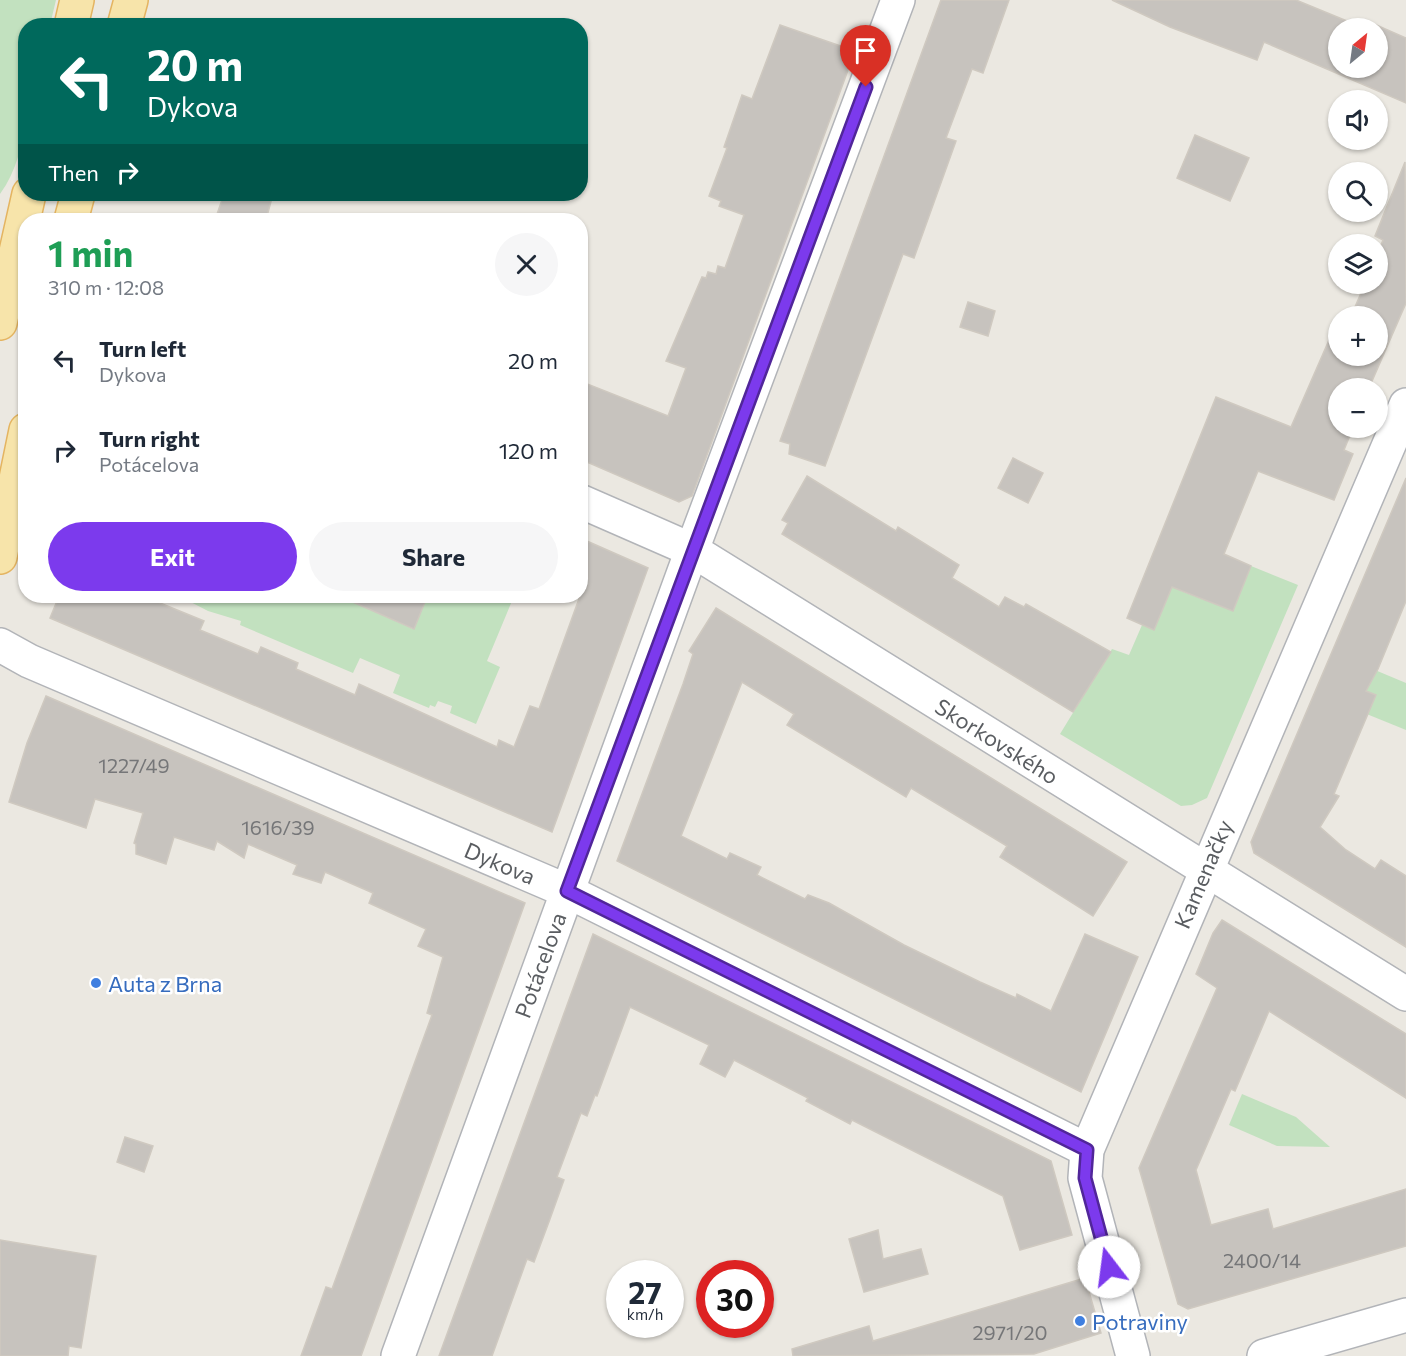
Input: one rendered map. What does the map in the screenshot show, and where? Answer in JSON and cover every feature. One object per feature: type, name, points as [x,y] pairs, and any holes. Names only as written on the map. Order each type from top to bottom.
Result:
[{"type":"main road","points":[[73,18],[77,0]]},
{"type":"main road","points":[[126,18],[131,0]]},
{"type":"main road","points":[[0,323],[10,233],[18,217]]},
{"type":"main road","points":[[0,557],[18,469]]},
{"type":"street","name":"Potácelova","points":[[398,1356],[692,550],[898,0]]},
{"type":"street","name":"Kamenačky","points":[[1132,1356],[1085,1178],[1087,1150],[1406,405]]},
{"type":"street","name":"Skorkovského","points":[[588,504],[692,550],[1406,994]]},
{"type":"street","name":"Dykova","points":[[0,645],[29,661],[567,891],[1087,1150]]},
{"type":"street","points":[[1264,1356],[1406,1315]]},
{"type":"green space","points":[[0,0],[56,0],[52,18],[18,18],[18,156],[11,176],[0,194]]},
{"type":"green space","points":[[1251,566],[1298,585],[1207,798],[1192,805],[1181,806],[1060,734],[1112,649],[1129,655],[1142,625],[1154,630],[1174,581],[1181,591],[1233,611]]},
{"type":"green space","points":[[193,603],[376,603],[373,611],[413,629],[424,603],[511,603],[487,661],[500,667],[476,724],[450,713],[452,706],[438,701],[435,707],[430,705],[429,708],[393,693],[400,675],[360,658],[353,673],[240,625],[241,621],[208,611]]},
{"type":"green space","points":[[1332,652],[1406,683],[1406,730],[1315,693]]},
{"type":"green space","points":[[1242,1094],[1296,1117],[1330,1147],[1277,1146],[1229,1125]]},
{"type":"building","points":[[941,0],[1009,0],[983,73],[972,69],[946,138],[956,141],[914,258],[903,254],[825,466],[789,454],[790,444],[780,441]]},
{"type":"building","points":[[1112,0],[1296,0],[1340,18],[1328,18],[1328,69],[1264,42],[1257,60],[1170,27]]},
{"type":"building","points":[[780,25],[855,51],[692,496],[679,502],[588,462],[588,384],[668,416],[686,368],[666,361],[702,277],[706,278],[708,272],[716,274],[718,266],[725,268],[744,215],[719,206],[721,201],[709,196],[727,148],[724,147],[742,95],[752,99]]},
{"type":"building","points":[[1388,30],[1406,38],[1406,103],[1388,95],[1388,90],[1376,90],[1348,78],[1388,78]]},
{"type":"building","points":[[1195,135],[1249,158],[1230,201],[1177,178]]},
{"type":"building","points":[[1405,162],[1406,303],[1388,344],[1388,306],[1355,306],[1361,294],[1388,294],[1388,234],[1376,234],[1381,222],[1388,222],[1388,204]]},
{"type":"building","points":[[222,201],[271,201],[268,213],[217,213]]},
{"type":"building","points":[[968,302],[995,311],[988,336],[960,327]]},
{"type":"building","points":[[1328,342],[1328,366],[1379,366],[1373,378],[1328,378],[1328,438],[1349,438],[1344,450],[1353,454],[1334,500],[1258,471],[1224,554],[1251,566],[1233,611],[1172,587],[1154,630],[1127,618],[1216,397],[1291,427]]},
{"type":"building","points":[[1013,458],[1043,473],[1028,503],[998,488]]},
{"type":"building","points":[[807,476],[896,531],[898,527],[959,565],[952,578],[999,607],[1005,597],[1024,607],[1026,604],[1111,652],[1073,712],[782,534],[788,523],[782,520]]},
{"type":"building","points":[[1406,478],[1406,601],[1378,669],[1366,691],[1376,695],[1334,794],[1339,796],[1320,827],[1346,850],[1375,869],[1381,860],[1406,876],[1406,947],[1254,853],[1251,842]]},
{"type":"building","points":[[588,542],[648,568],[552,832],[50,618],[56,603],[160,603],[204,621],[200,630],[258,654],[261,647],[298,663],[296,669],[355,695],[359,684],[497,747],[499,740],[514,747],[530,706],[539,709],[577,603],[588,603]]},
{"type":"building","points":[[355,603],[425,603],[414,629]]},
{"type":"building","points":[[716,608],[1127,862],[1093,916],[1000,857],[1007,846],[911,788],[906,797],[787,725],[794,714],[742,682],[681,836],[727,859],[730,853],[761,867],[757,875],[805,899],[808,895],[829,903],[904,945],[980,982],[1016,998],[1017,994],[1051,1011],[1085,934],[1138,957],[1081,1092],[617,861],[683,684],[693,654],[689,651]]},
{"type":"building","points":[[46,696],[525,903],[361,1356],[301,1356],[326,1287],[332,1289],[432,1015],[427,1013],[443,957],[418,946],[426,929],[369,903],[373,893],[325,872],[321,883],[293,874],[297,865],[248,844],[244,858],[217,841],[214,850],[174,837],[166,864],[136,854],[134,843],[143,813],[95,799],[86,828],[9,802],[27,743]]},
{"type":"building","points":[[1222,920],[1406,1034],[1406,1098],[1269,1011],[1235,1091],[1231,1089],[1196,1170],[1211,1225],[1268,1209],[1273,1229],[1406,1189],[1406,1246],[1188,1309],[1178,1304],[1139,1168],[1217,988],[1196,974],[1213,933]]},
{"type":"building","points":[[593,934],[1051,1161],[1072,1235],[1020,1250],[1003,1196],[852,1120],[850,1124],[806,1101],[808,1098],[734,1060],[725,1077],[700,1064],[709,1045],[630,1007],[597,1096],[595,1095],[587,1116],[581,1113],[557,1177],[564,1180],[550,1219],[534,1262],[527,1259],[492,1356],[439,1356]]},
{"type":"building","points":[[125,1137],[153,1146],[144,1172],[117,1162]]},
{"type":"building","points":[[878,1230],[883,1259],[921,1249],[928,1274],[864,1292],[849,1239]]},
{"type":"building","points":[[0,1240],[96,1256],[81,1348],[69,1346],[68,1356],[0,1356]]},
{"type":"building","points":[[1085,1278],[1101,1333],[1034,1354],[793,1356],[792,1349],[869,1326],[873,1341]]},
{"type":"place","name":"Auta z Brna","points":[[96,983]]},
{"type":"place","name":"Potraviny","points":[[1080,1321]]},
{"type":"route","points":[[866,87],[567,891],[1087,1150],[1085,1178],[1109,1267]]}]
